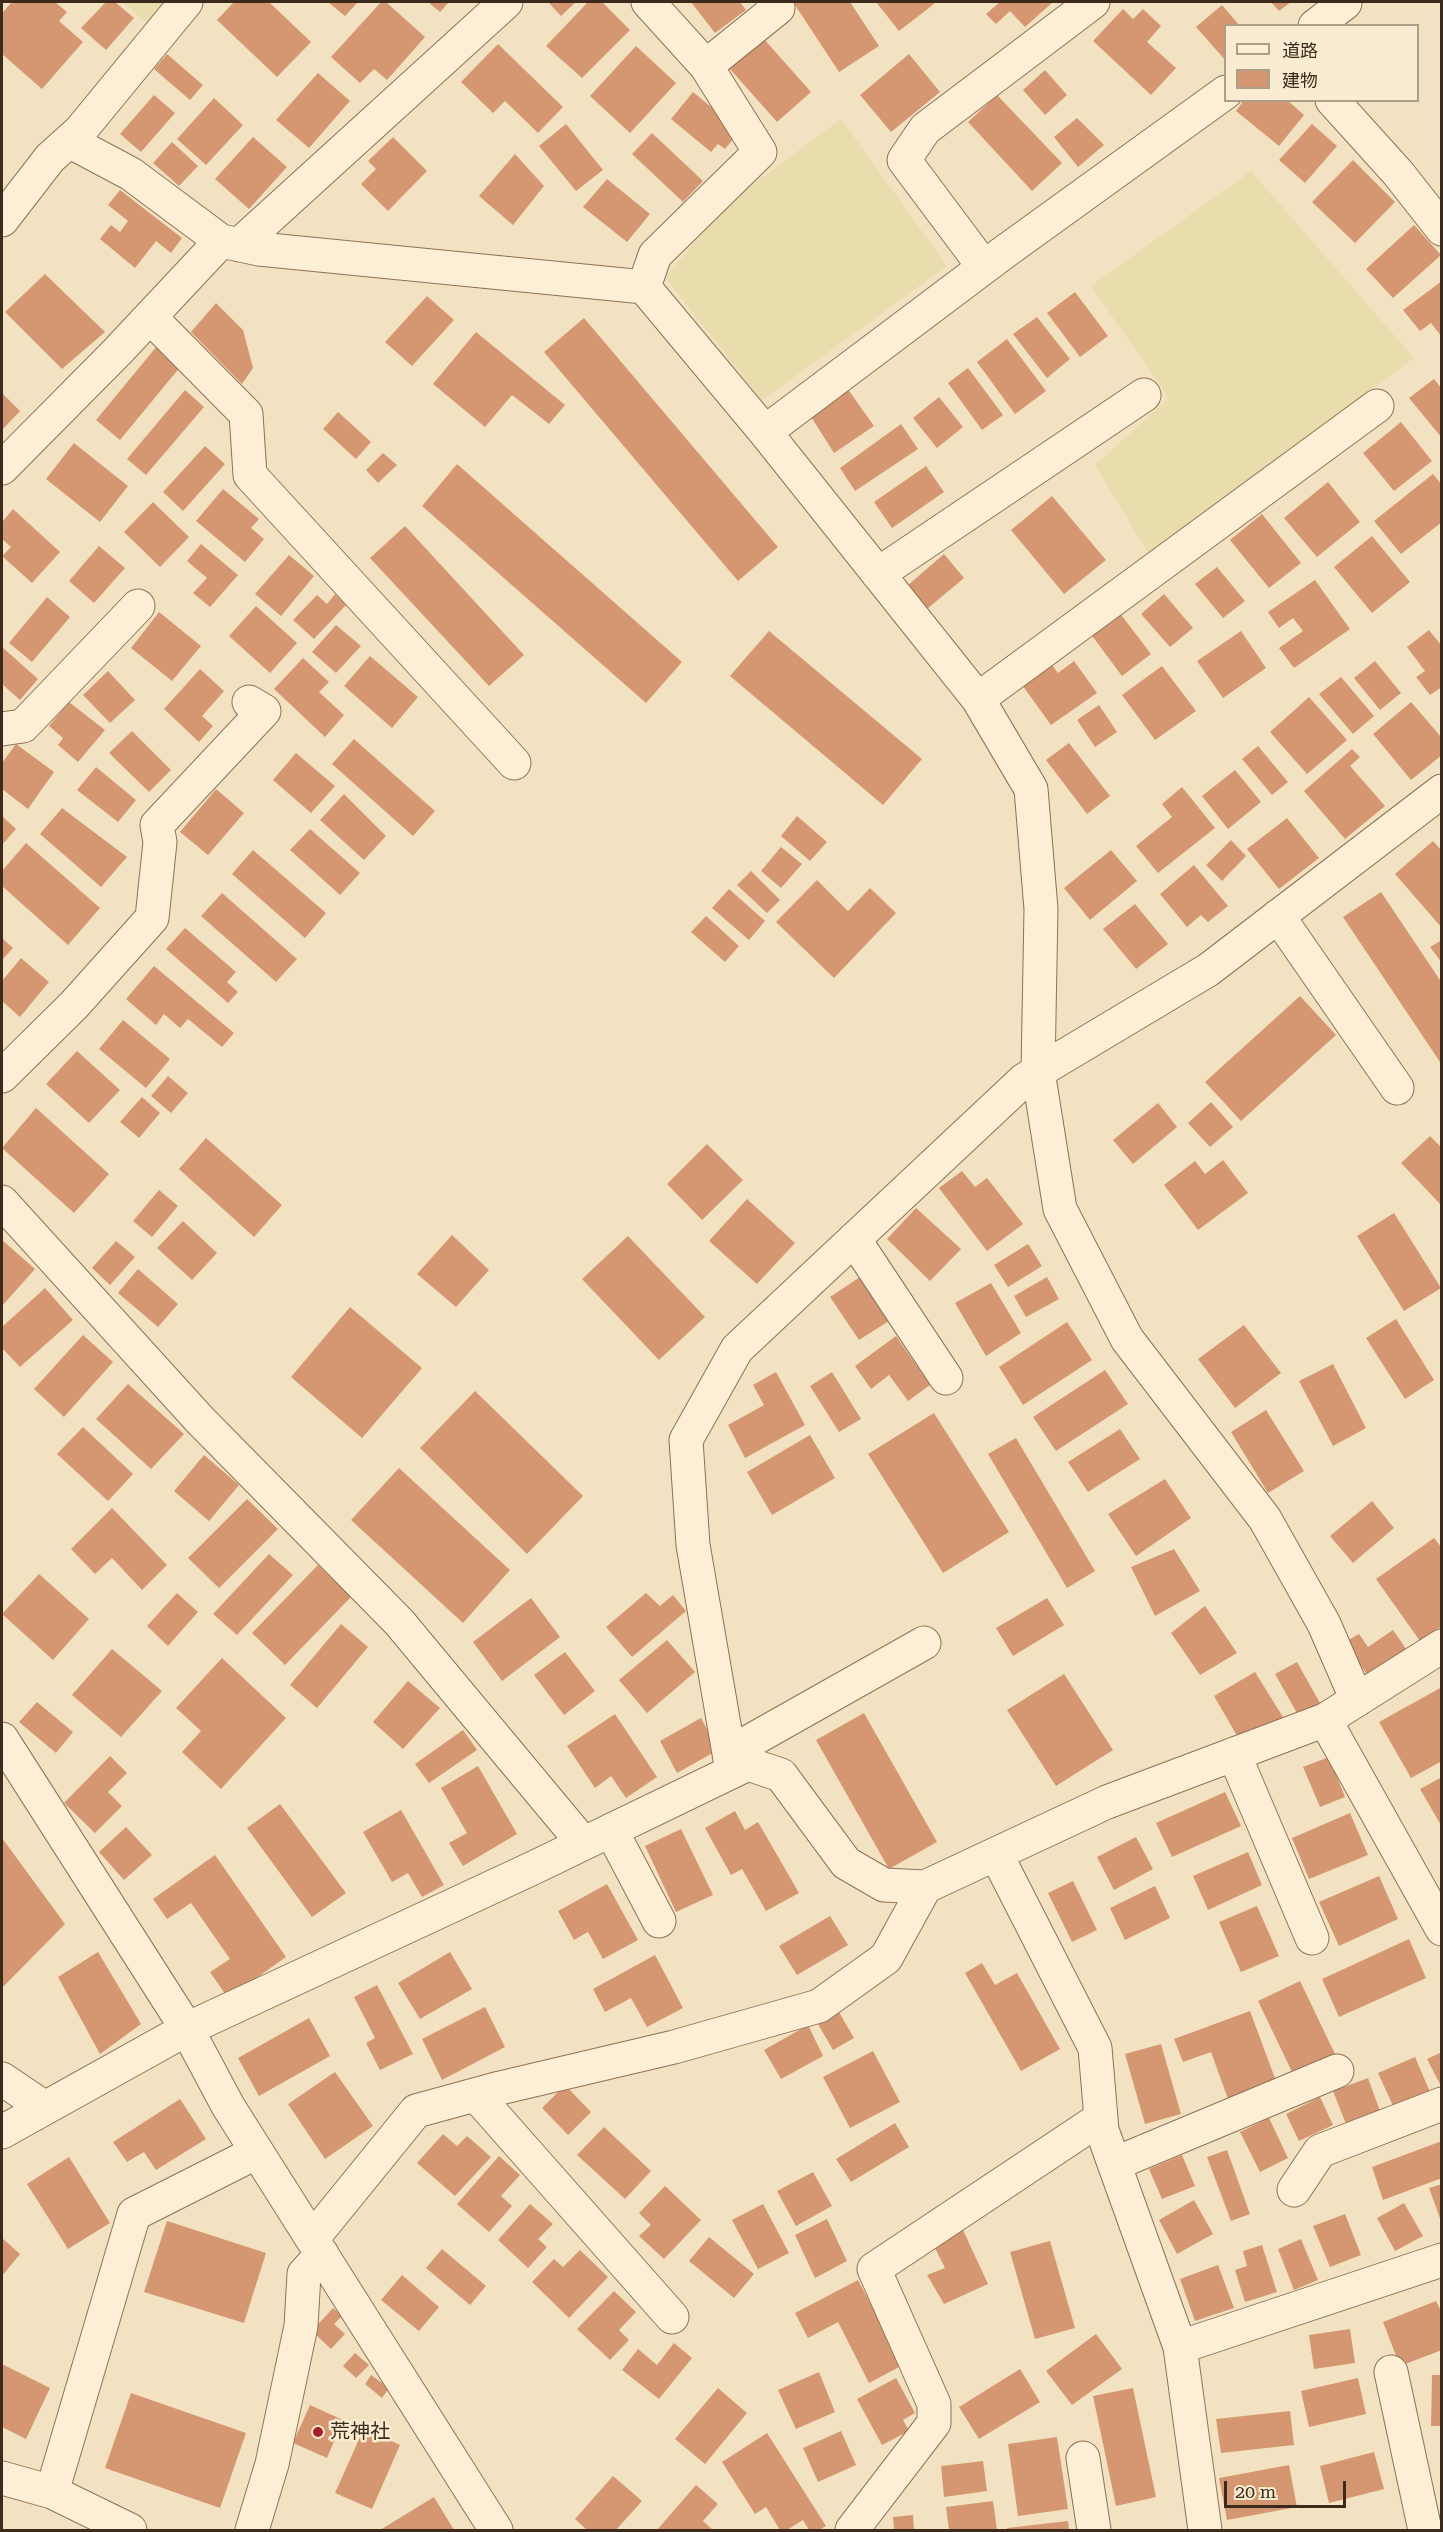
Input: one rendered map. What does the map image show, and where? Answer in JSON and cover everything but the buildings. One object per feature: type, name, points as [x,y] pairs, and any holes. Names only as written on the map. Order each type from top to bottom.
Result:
[{"type":"street","points":[[2,220],[50,158],[80,131],[186,2]]},
{"type":"street","points":[[2,468],[150,317],[230,243],[506,2]]},
{"type":"street","points":[[644,287],[655,255],[760,152],[706,66],[648,2]]},
{"type":"street","points":[[706,66],[778,8],[773,2]]},
{"type":"street","points":[[984,267],[904,160],[925,129],[1093,2]]},
{"type":"street","points":[[1318,24],[1345,3]]},
{"type":"street","points":[[765,432],[984,267],[1224,93]]},
{"type":"street","points":[[1334,102],[1398,173],[1442,229]]},
{"type":"street","points":[[69,141],[131,174],[230,243],[259,249],[644,287],[765,432],[978,699],[1031,789],[1041,909],[1038,1071],[1060,1209],[1127,1339],[1265,1519],[1324,1624],[1357,1700]]},
{"type":"street","points":[[150,317],[246,414],[250,475],[514,763]]},
{"type":"street","points":[[878,574],[1144,395]]},
{"type":"street","points":[[978,699],[1377,406]]},
{"type":"street","points":[[2,729],[24,726],[138,606]]},
{"type":"street","points":[[2,1076],[75,1005],[152,918],[160,842],[157,825],[264,711],[249,702]]},
{"type":"street","points":[[731,1762],[693,1545],[686,1440],[737,1349],[1024,1080],[1208,970],[1442,791]]},
{"type":"street","points":[[1278,916],[1396,1088]]},
{"type":"street","points":[[2,1202],[200,1420],[399,1622],[597,1837],[659,1921]]},
{"type":"street","points":[[854,1239],[946,1378]]},
{"type":"street","points":[[2,2132],[187,2029],[597,1837],[731,1762],[924,1643]]},
{"type":"street","points":[[731,1762],[748,1764],[781,1775],[846,1863],[884,1885],[925,1887],[1107,1802],[1325,1720],[1442,1646]]},
{"type":"street","points":[[1325,1720],[1442,1929]]},
{"type":"street","points":[[2,1739],[187,2029],[228,2106],[496,2530]]},
{"type":"street","points":[[1234,1754],[1312,1938]]},
{"type":"street","points":[[996,1854],[1095,2048],[1102,2130],[1180,2347],[1205,2530]]},
{"type":"street","points":[[252,2530],[272,2464],[301,2326],[304,2274],[317,2246],[416,2111],[674,2047],[819,2006],[886,1958],[925,1887]]},
{"type":"street","points":[[1114,2164],[1337,2071]]},
{"type":"street","points":[[2,2079],[45,2108]]},
{"type":"street","points":[[476,2095],[672,2317]]},
{"type":"street","points":[[1294,2190],[1320,2151],[1442,2104]]},
{"type":"street","points":[[852,2530],[934,2423],[934,2404],[874,2269],[1101,2118]]},
{"type":"street","points":[[52,2492],[134,2214],[257,2152]]},
{"type":"street","points":[[1180,2347],[1442,2260]]},
{"type":"street","points":[[1391,2372],[1425,2530]]},
{"type":"street","points":[[1083,2458],[1094,2530]]},
{"type":"street","points":[[2,2478],[52,2492],[130,2530]]},
{"type":"shaded area","points":[[123,2],[165,2],[149,25]]},
{"type":"shaded area","points":[[841,119],[947,266],[762,400],[665,278],[725,205]]},
{"type":"shaded area","points":[[1251,171],[1414,358],[1149,554],[1095,465],[1169,398],[1091,286]]},
{"type":"place","name":"荒神社","points":[[318,2432]]}]
